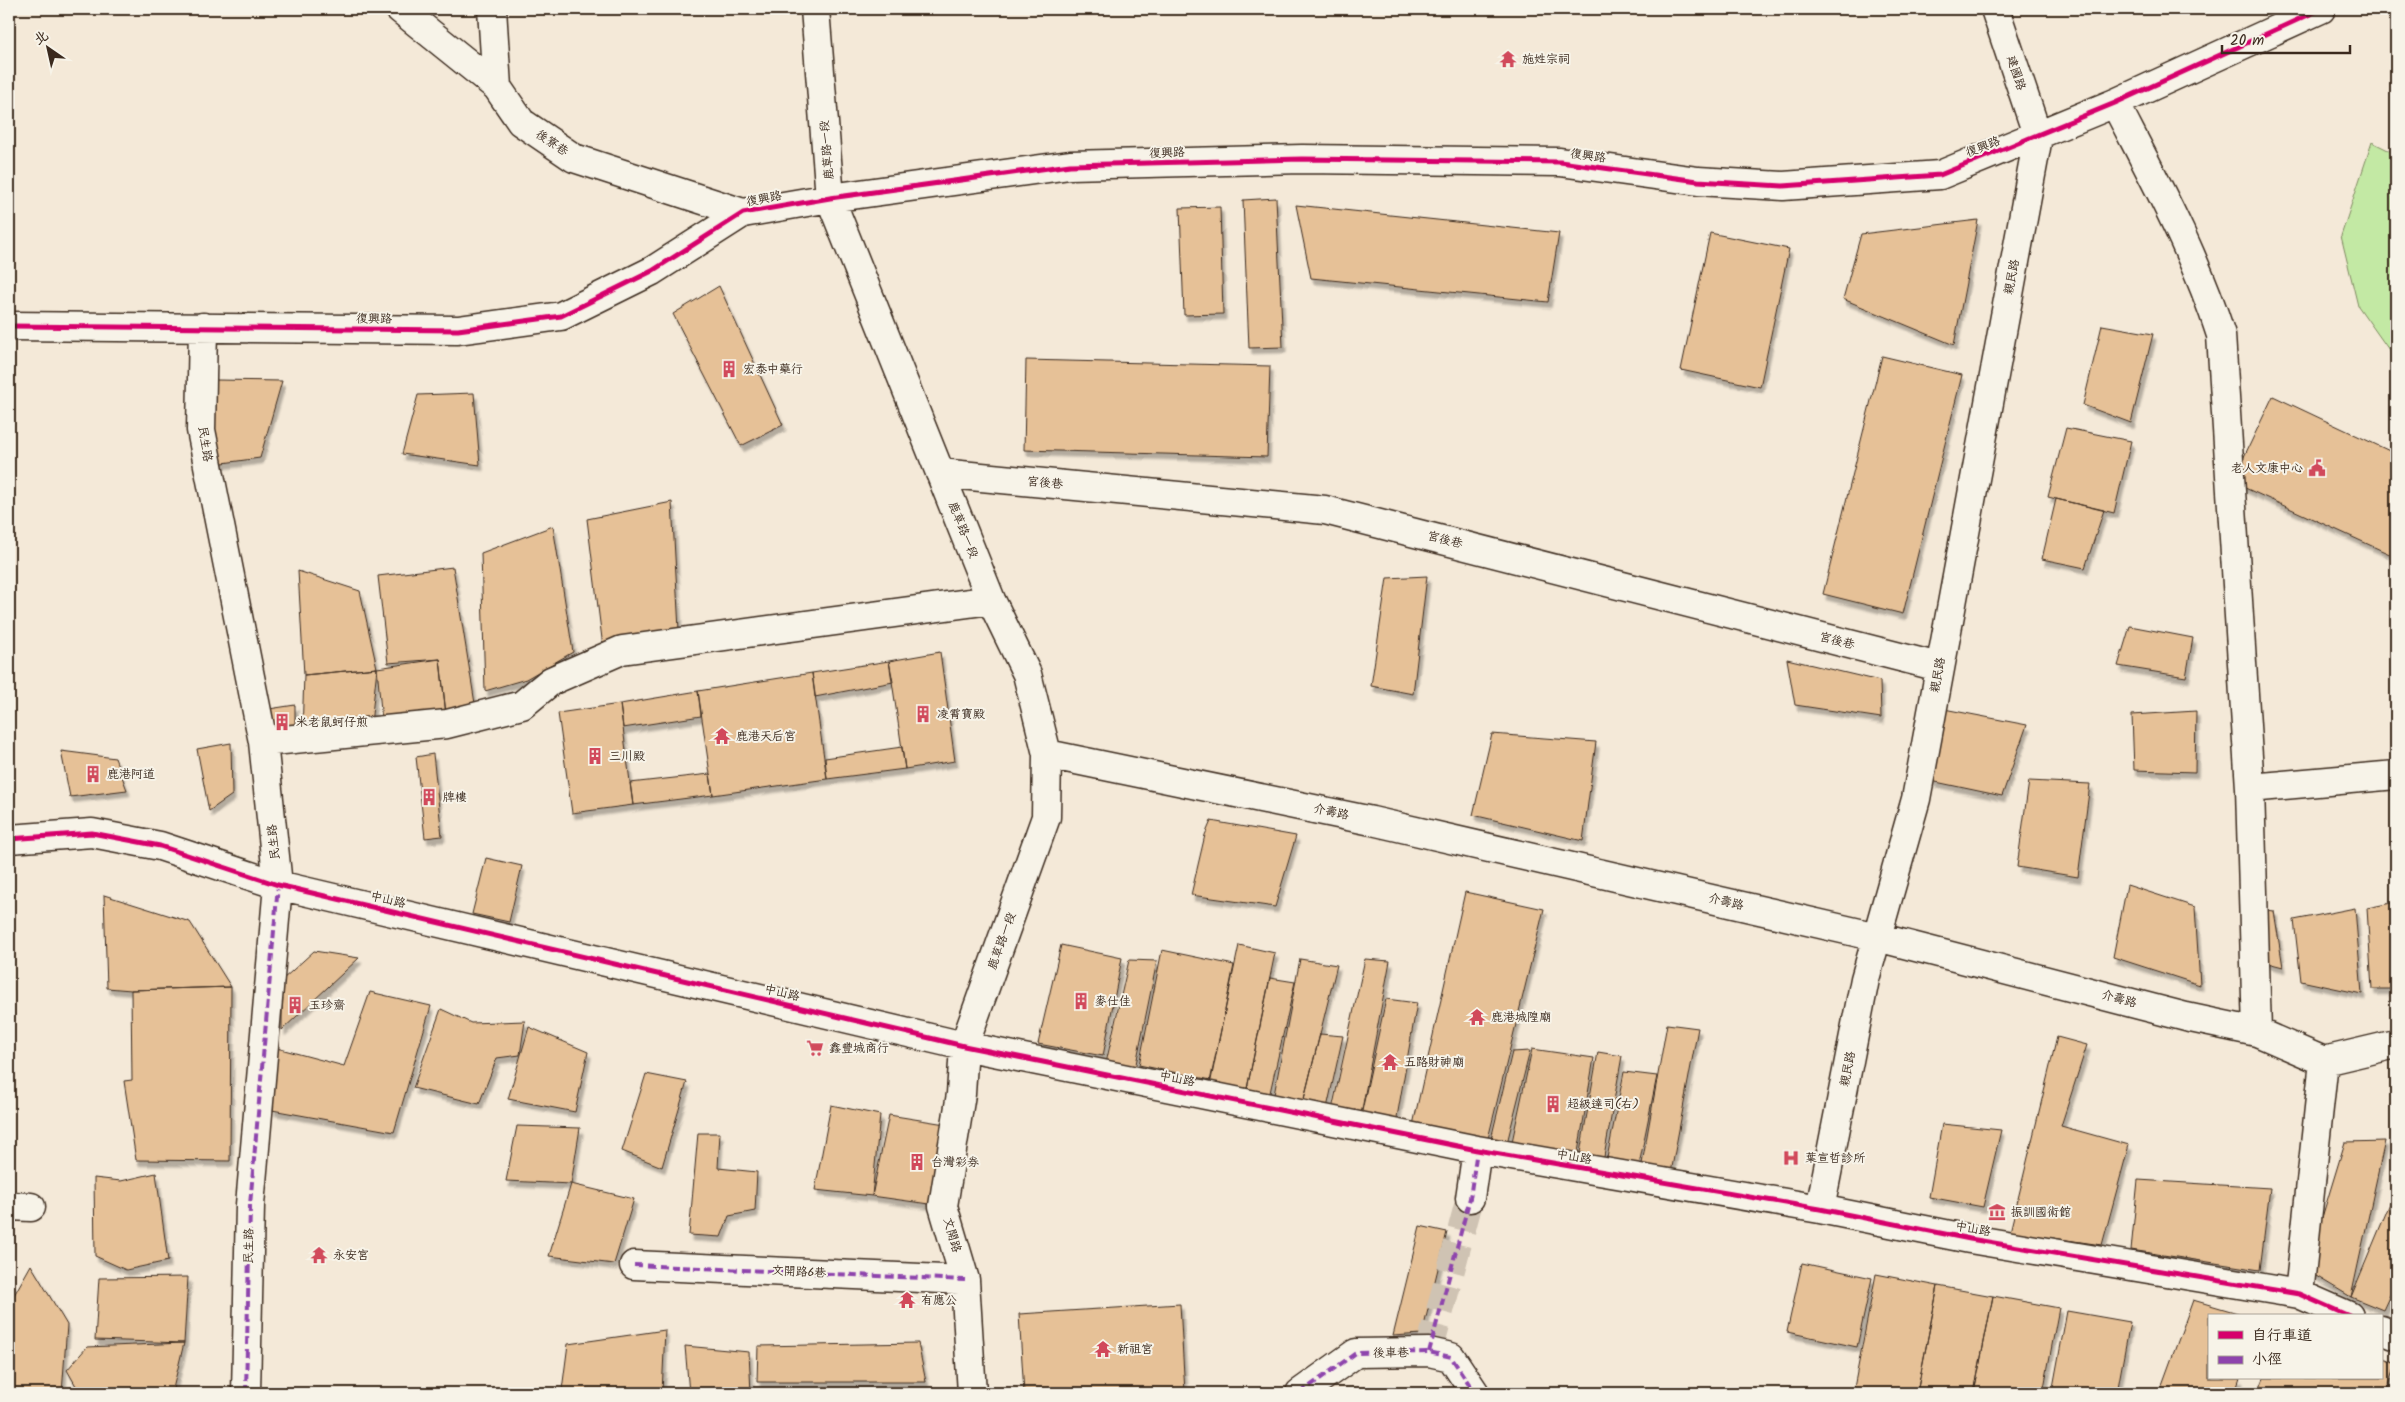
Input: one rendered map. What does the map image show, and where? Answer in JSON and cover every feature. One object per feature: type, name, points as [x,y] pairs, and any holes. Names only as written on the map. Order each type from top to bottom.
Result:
[{"type":"street","name":"後寮巷","points":[[400,9],[497,87],[521,122],[574,158],[743,213]]},
{"type":"street","points":[[492,9],[497,87]]},
{"type":"street","name":"鹿草路一段","points":[[816,9],[830,198],[991,600],[1027,674],[1047,754],[1046,816],[964,1046]]},
{"type":"street","name":"建國路","points":[[1995,9],[2038,136]]},
{"type":"street","name":"復興路","points":[[9,326],[458,330],[561,316],[652,271],[743,213],[830,198],[1070,165],[1302,159],[1560,162],[1698,181],[1784,186],[1940,175],[2115,103],[2321,9]]},
{"type":"street","points":[[2115,103],[2176,220],[2207,289],[2221,335],[2250,788],[2257,1032]]},
{"type":"street","name":"親民路","points":[[1820,1209],[1865,979],[1916,799],[2038,136]]},
{"type":"street","name":"民生路","points":[[203,327],[201,430],[263,742],[278,884],[250,1205],[246,1393]]},
{"type":"street","name":"宮後巷","points":[[940,473],[1325,510],[1939,667]]},
{"type":"street","points":[[263,742],[434,727],[522,705],[551,681],[622,650],[991,600]]},
{"type":"street","name":"介壽路","points":[[1047,754],[1372,820],[1877,937],[2186,1017],[2257,1032],[2324,1061]]},
{"type":"street","points":[[2250,788],[2396,775]]},
{"type":"street","name":"中山路","points":[[9,839],[92,833],[160,846],[278,884],[964,1046],[1477,1150],[1820,1209],[1970,1239],[2299,1294],[2344,1314]]},
{"type":"street","points":[[2299,1294],[2324,1061],[2396,1044]]},
{"type":"street","name":"文開路","points":[[964,1046],[961,1094],[943,1206],[965,1280],[972,1393]]},
{"type":"street","points":[[1470,1198],[1477,1150]]},
{"type":"street","name":"文開路6巷","points":[[634,1265],[965,1280]]},
{"type":"street","points":[[2382,1330],[2396,1336]]},
{"type":"street","name":"後車巷","points":[[1300,1393],[1356,1353],[1430,1352],[1451,1358],[1475,1393]]},
{"type":"green space","points":[[2372,142],[2396,154],[2396,360],[2358,306],[2341,236]]},
{"type":"building","points":[[1276,198],[1283,347],[1249,348],[1243,200]]},
{"type":"building","points":[[1296,205],[1559,233],[1548,302],[1311,278]]},
{"type":"building","points":[[1220,207],[1223,314],[1184,315],[1180,208]]},
{"type":"building","points":[[1978,220],[1954,345],[1843,299],[1861,234]]},
{"type":"building","points":[[1710,233],[1789,249],[1760,387],[1681,370]]},
{"type":"building","name":"宏泰中藥行","points":[[719,286],[783,425],[741,446],[673,314]]},
{"type":"building","points":[[2102,325],[2153,334],[2131,423],[2083,405]]},
{"type":"building","points":[[1882,356],[1962,375],[1903,614],[1823,594]]},
{"type":"building","points":[[1026,360],[1270,366],[1267,457],[1024,450]]},
{"type":"building","points":[[216,380],[282,381],[260,458],[208,465]]},
{"type":"building","points":[[474,393],[480,465],[402,454],[418,395]]},
{"type":"building","name":"老人文康中心","points":[[2273,396],[2396,454],[2396,557],[2232,482]]},
{"type":"building","points":[[2066,428],[2131,441],[2114,513],[2048,497]]},
{"type":"building","points":[[2056,499],[2104,510],[2085,568],[2042,559]]},
{"type":"building","points":[[672,502],[679,630],[603,647],[587,519]]},
{"type":"building","points":[[553,526],[573,652],[526,679],[485,691],[481,553]]},
{"type":"building","points":[[453,567],[477,716],[447,724],[440,659],[388,663],[378,576]]},
{"type":"building","points":[[298,571],[360,591],[377,668],[304,675]]},
{"type":"building","points":[[1427,576],[1413,694],[1371,686],[1387,578]]},
{"type":"building","points":[[2130,626],[2193,638],[2186,677],[2118,666]]},
{"type":"building","name":"凌霄寶殿","points":[[940,652],[955,761],[905,769],[889,661]]},
{"type":"building","points":[[440,659],[447,724],[383,732],[377,668]]},
{"type":"building","points":[[1787,659],[1880,681],[1881,718],[1795,705]]},
{"type":"building","points":[[889,661],[893,682],[815,697],[812,673]]},
{"type":"building","points":[[377,668],[371,724],[302,732],[304,675]]},
{"type":"building","points":[[812,673],[827,779],[713,795],[698,691]]},
{"type":"building","points":[[698,691],[701,716],[623,728],[620,704]]},
{"type":"building","name":"三川殿","points":[[620,704],[633,805],[572,813],[558,713]]},
{"type":"building","name":"米老鼠蚵仔煎","points":[[295,705],[295,737],[271,735],[269,709]]},
{"type":"building","points":[[1944,709],[2027,725],[2002,796],[1931,781]]},
{"type":"building","points":[[2196,711],[2195,772],[2134,770],[2132,715]]},
{"type":"building","points":[[1492,734],[1596,742],[1583,841],[1473,815]]},
{"type":"building","points":[[231,743],[232,795],[209,811],[197,749]]},
{"type":"building","points":[[902,747],[905,769],[827,779],[825,758]]},
{"type":"building","name":"鹿港阿道","points":[[61,751],[115,758],[127,790],[70,797]]},
{"type":"building","name":"牌樓","points":[[433,754],[442,836],[425,838],[416,757]]},
{"type":"building","points":[[710,774],[713,795],[633,805],[630,783]]},
{"type":"building","points":[[2029,781],[2090,784],[2078,877],[2017,867]]},
{"type":"building","points":[[1211,821],[1296,836],[1275,907],[1191,895],[1205,835]]},
{"type":"building","points":[[486,858],[522,866],[509,922],[472,914]]},
{"type":"building","points":[[2127,885],[2195,907],[2200,985],[2113,957]]},
{"type":"building","name":"鹿港城隍廟","points":[[1465,892],[1544,909],[1487,1143],[1413,1125]]},
{"type":"building","points":[[104,895],[190,922],[231,987],[131,990],[107,988]]},
{"type":"building","points":[[2396,902],[2396,989],[2372,989],[2367,908]]},
{"type":"building","points":[[2355,908],[2362,994],[2301,981],[2294,920]]},
{"type":"building","points":[[2261,909],[2274,911],[2283,967],[2260,961]]},
{"type":"building","name":"麥仕佳","points":[[1061,945],[1122,958],[1103,1056],[1038,1044]]},
{"type":"building","points":[[1239,945],[1275,953],[1245,1098],[1208,1091]]},
{"type":"building","points":[[1162,950],[1234,965],[1211,1080],[1139,1065]]},
{"type":"building","name":"玉珍齋","points":[[314,951],[359,958],[282,1030],[282,980]]},
{"type":"building","points":[[1300,959],[1337,965],[1303,1103],[1273,1100]]},
{"type":"building","points":[[1365,959],[1390,961],[1360,1120],[1331,1114]]},
{"type":"building","points":[[1129,960],[1157,961],[1135,1069],[1106,1063]]},
{"type":"building","points":[[1270,978],[1295,982],[1269,1097],[1247,1089]]},
{"type":"building","points":[[231,987],[230,1161],[136,1160],[124,1081],[132,1080],[131,990]]},
{"type":"building","points":[[370,992],[431,1006],[394,1132],[272,1110],[273,1047],[344,1066]]},
{"type":"building","name":"五路財神廟","points":[[1386,999],[1417,1003],[1396,1123],[1360,1120]]},
{"type":"building","points":[[441,1009],[471,1023],[525,1021],[520,1055],[497,1058],[479,1104],[413,1088]]},
{"type":"building","points":[[1667,1024],[1698,1028],[1670,1178],[1640,1175]]},
{"type":"building","points":[[529,1027],[588,1052],[575,1112],[508,1099]]},
{"type":"building","points":[[1320,1034],[1343,1036],[1327,1108],[1303,1103]]},
{"type":"building","points":[[2057,1037],[2087,1045],[2061,1126],[2129,1145],[2102,1245],[2010,1232]]},
{"type":"building","name":"超級達司(右)","points":[[1532,1049],[1594,1058],[1576,1164],[1510,1151]]},
{"type":"building","points":[[1530,1051],[1507,1143],[1491,1139],[1512,1052]]},
{"type":"building","points":[[1598,1052],[1622,1056],[1602,1168],[1578,1164]]},
{"type":"building","points":[[1624,1072],[1657,1076],[1637,1175],[1605,1168]]},
{"type":"building","points":[[646,1074],[687,1082],[662,1167],[622,1151]]},
{"type":"building","points":[[831,1105],[880,1115],[872,1196],[815,1190]]},
{"type":"building","name":"台灣彩券","points":[[889,1115],[964,1127],[943,1206],[872,1196]]},
{"type":"building","points":[[1942,1124],[2001,1130],[1983,1207],[1929,1197]]},
{"type":"building","points":[[517,1126],[580,1128],[571,1184],[506,1181]]},
{"type":"building","points":[[698,1133],[720,1133],[718,1168],[757,1172],[755,1211],[729,1216],[721,1237],[689,1235]]},
{"type":"building","points":[[2385,1141],[2351,1297],[2306,1270],[2345,1142]]},
{"type":"building","points":[[156,1173],[168,1261],[126,1270],[95,1256],[94,1178],[121,1181]]},
{"type":"building","points":[[2138,1180],[2270,1188],[2260,1270],[2131,1250]]},
{"type":"building","points":[[571,1184],[634,1199],[614,1264],[549,1256]]},
{"type":"building","points":[[2396,1189],[2396,1282],[2383,1310],[2351,1297]]},
{"type":"building","points":[[1420,1226],[1447,1232],[1422,1334],[1393,1336]]},
{"type":"building","points":[[1802,1263],[1872,1278],[1857,1347],[1787,1332]]},
{"type":"building","points":[[31,1265],[67,1325],[62,1393],[9,1393],[9,1304]]},
{"type":"building","points":[[1876,1274],[1938,1286],[1917,1393],[1853,1393]]},
{"type":"building","points":[[188,1277],[184,1343],[95,1340],[99,1278]]},
{"type":"building","points":[[1938,1286],[1993,1296],[1974,1393],[1917,1393]]},
{"type":"building","points":[[1993,1296],[2059,1308],[2043,1393],[1974,1393]]},
{"type":"building","points":[[2193,1300],[2241,1314],[2208,1314],[2208,1380],[2239,1380],[2235,1393],[2159,1393]]},
{"type":"building","name":"新祖宮","points":[[1180,1304],[1185,1393],[1024,1393],[1019,1314]]},
{"type":"building","points":[[2067,1311],[2130,1322],[2117,1393],[2052,1393]]},
{"type":"building","points":[[665,1330],[662,1393],[594,1393],[562,1390],[568,1344]]},
{"type":"building","points":[[184,1343],[172,1393],[80,1393],[67,1370],[87,1347]]},
{"type":"building","points":[[918,1343],[926,1382],[757,1382],[758,1346]]},
{"type":"building","points":[[685,1346],[749,1352],[751,1393],[689,1393]]},
{"type":"building","points":[[2382,1358],[2396,1364],[2386,1393],[2258,1393],[2263,1380],[2382,1380]]},
{"type":"tunnel","points":[[1429,1352],[1470,1198]]},
{"type":"marked path","points":[[246,1393],[250,1205],[278,885]]},
{"type":"marked path","points":[[1429,1352],[1470,1198],[1477,1150]]},
{"type":"marked path","points":[[634,1265],[965,1280]]},
{"type":"marked path","points":[[1300,1393],[1356,1353],[1429,1352],[1451,1357],[1475,1393]]},
{"type":"cycle path","points":[[9,326],[458,330],[561,316],[652,271],[743,213],[830,198],[1070,165],[1302,159],[1560,162],[1698,181],[1783,186],[1940,175],[2115,103],[2321,9]]},
{"type":"cycle path","points":[[9,839],[92,833],[160,846],[278,885],[964,1046],[1477,1150],[1820,1209],[1970,1239],[2299,1294],[2344,1314]]},
{"type":"place","name":"施姓宗祠","points":[[1508,59]]},
{"type":"place","name":"宏泰中藥行","points":[[729,369]]},
{"type":"place","name":"老人文康中心","points":[[2317,468]]},
{"type":"place","name":"凌霄寶殿","points":[[923,714]]},
{"type":"place","name":"米老鼠蚵仔煎","points":[[282,722]]},
{"type":"place","name":"鹿港天后宮","points":[[722,736]]},
{"type":"place","name":"三川殿","points":[[595,756]]},
{"type":"place","name":"鹿港阿道","points":[[93,774]]},
{"type":"place","name":"牌樓","points":[[429,797]]},
{"type":"place","name":"麥仕佳","points":[[1081,1001]]},
{"type":"place","name":"玉珍齋","points":[[295,1005]]},
{"type":"place","name":"鹿港城隍廟","points":[[1477,1017]]},
{"type":"place","name":"鑫豐城商行","points":[[815,1048]]},
{"type":"place","name":"五路財神廟","points":[[1390,1062]]},
{"type":"place","name":"超級達司(右)","points":[[1553,1104]]},
{"type":"place","name":"葉宣哲診所","points":[[1791,1158]]},
{"type":"place","name":"台灣彩券","points":[[917,1162]]},
{"type":"place","name":"振訓國術館","points":[[1997,1212]]},
{"type":"place","name":"永安宮","points":[[319,1255]]},
{"type":"place","name":"有應公","points":[[907,1300]]},
{"type":"place","name":"新祖宮","points":[[1103,1349]]}]
